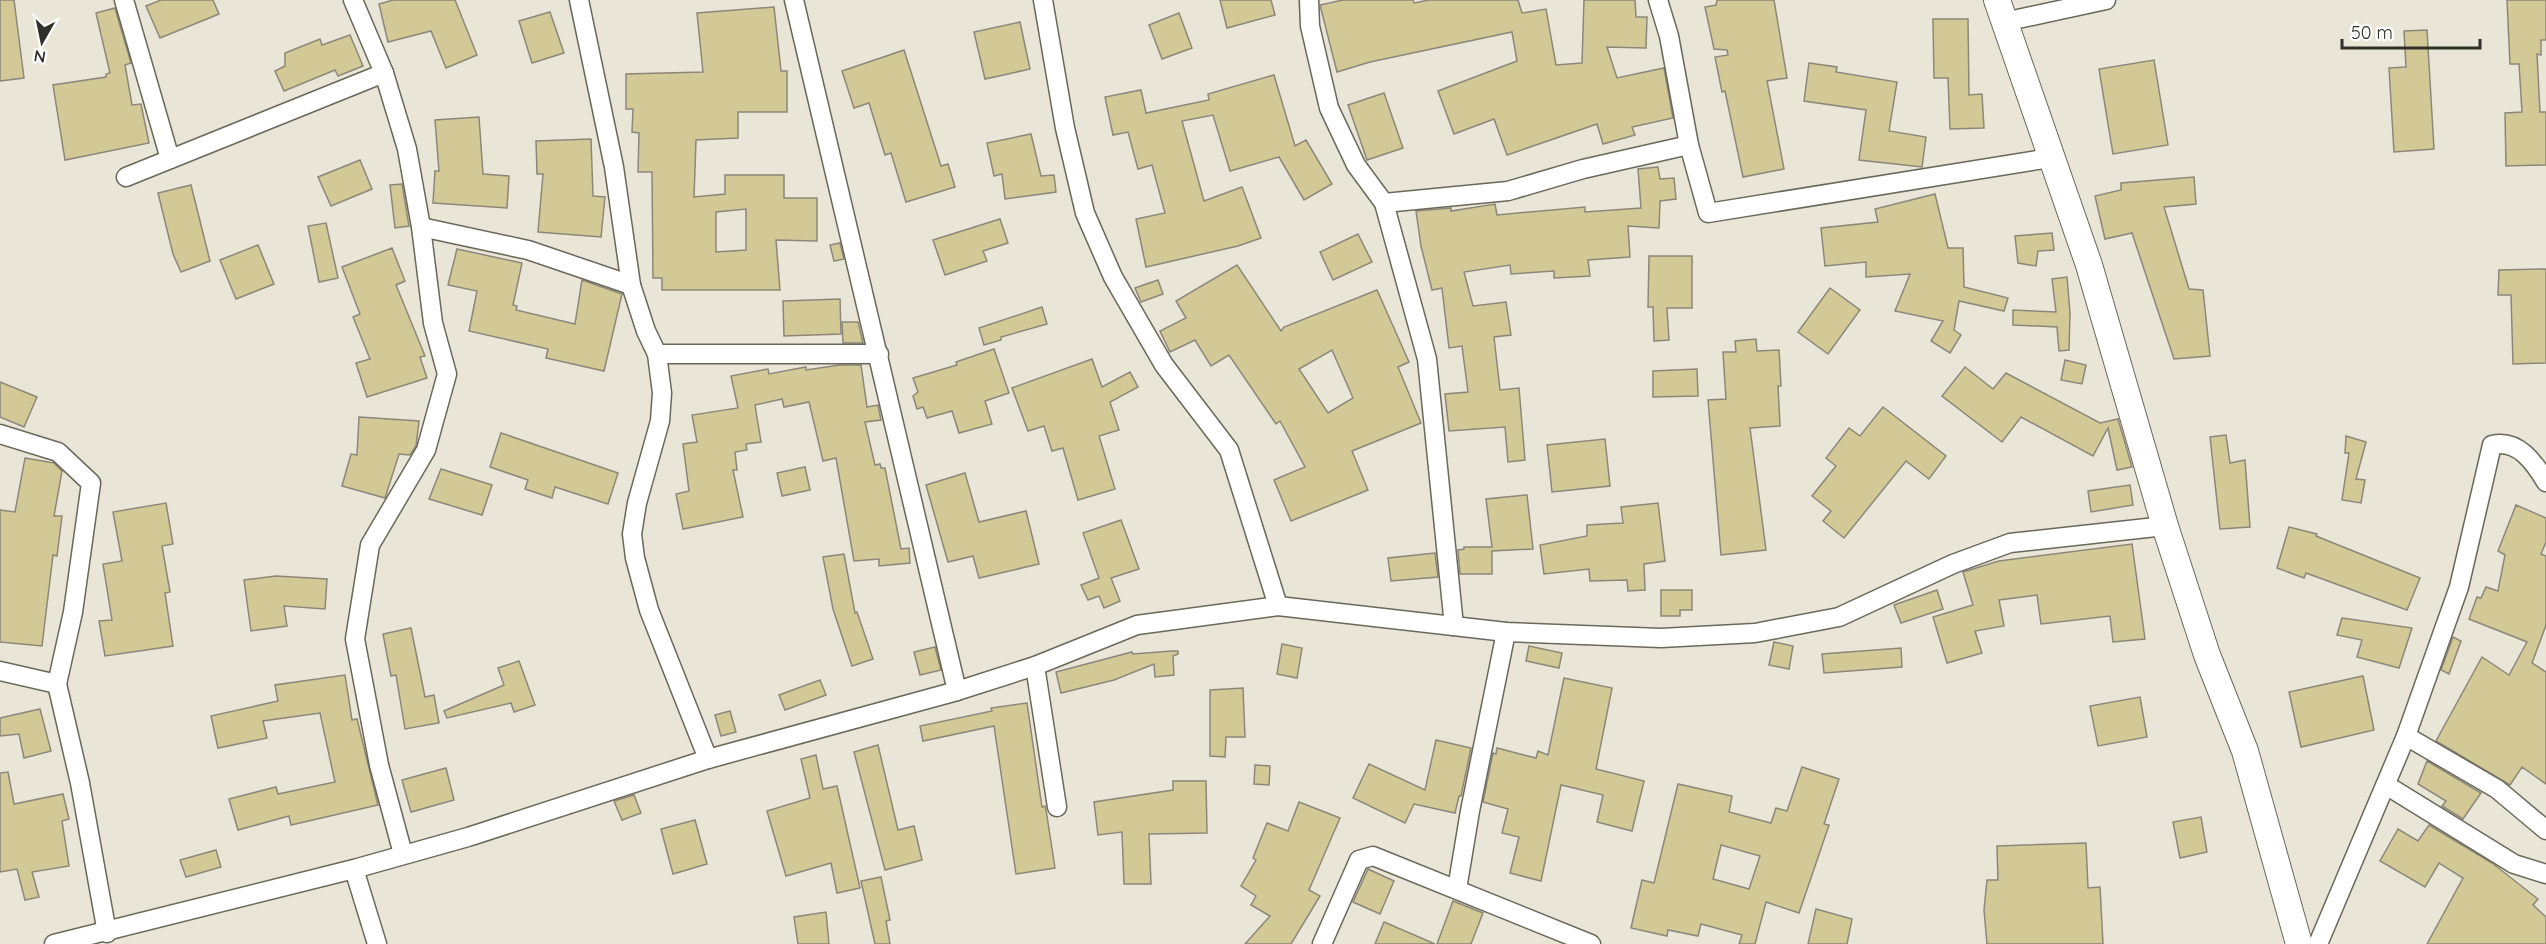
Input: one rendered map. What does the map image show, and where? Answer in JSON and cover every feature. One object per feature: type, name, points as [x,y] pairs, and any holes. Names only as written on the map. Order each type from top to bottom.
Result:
[{"type":"main road","points":[[2001,11],[2114,343],[2165,526],[2206,654],[2245,751],[2299,944]]},
{"type":"street","points":[[124,0],[170,159]]},
{"type":"street","points":[[353,0],[384,73],[407,149],[421,226],[433,323],[447,374],[426,450],[370,545],[355,639],[379,765],[403,854]]},
{"type":"street","points":[[579,0],[614,167],[631,285],[646,331],[657,354],[662,393],[660,421],[637,503],[632,534],[649,610],[708,759]]},
{"type":"street","points":[[794,0],[957,692]]},
{"type":"street","points":[[1043,0],[1065,128],[1085,213],[1113,277],[1164,365],[1229,450],[1278,606]]},
{"type":"street","points":[[1309,0],[1310,26],[1329,108],[1356,165],[1384,203],[1426,359],[1454,626]]},
{"type":"street","points":[[1658,0],[1669,36],[1689,145],[1708,213],[2050,158]]},
{"type":"street","points":[[2001,11],[2106,0]]},
{"type":"street","points":[[126,177],[384,73]]},
{"type":"street","points":[[1384,203],[1508,191],[1583,169],[1689,145]]},
{"type":"street","points":[[421,226],[528,250],[631,285]]},
{"type":"street","points":[[657,354],[879,354]]},
{"type":"street","points":[[0,434],[58,452],[91,483],[72,612],[57,684],[80,783],[107,933]]},
{"type":"street","points":[[2318,944],[2406,736],[2459,586],[2492,445],[2501,443],[2518,448],[2535,463],[2546,482]]},
{"type":"street","points":[[54,944],[107,933],[468,837],[708,759],[957,692],[1035,666],[1137,625],[1278,606],[1506,632],[1661,638],[1755,633],[1839,617],[1953,564],[2010,543],[2041,537],[2165,526]]},
{"type":"street","points":[[1458,889],[1470,812],[1506,632]]},
{"type":"street","points":[[1035,666],[1057,807]]},
{"type":"street","points":[[0,671],[57,684]]},
{"type":"street","points":[[2406,736],[2497,789],[2546,830]]},
{"type":"street","points":[[2386,785],[2514,864],[2536,873],[2546,874]]},
{"type":"street","points":[[1322,944],[1352,872],[1359,860],[1365,856],[1373,856],[1458,889],[1591,944]]},
{"type":"street","points":[[354,869],[377,944]]},
{"type":"building","points":[[0,0],[14,0],[24,78],[0,81]]},
{"type":"building","points":[[161,0],[213,0],[219,14],[160,38],[146,6]]},
{"type":"building","points":[[393,0],[455,0],[477,55],[446,68],[431,31],[388,42],[379,4]]},
{"type":"building","points":[[1220,0],[1271,0],[1275,15],[1227,28]]},
{"type":"building","points":[[1343,0],[1413,0],[1414,3],[1429,0],[1518,0],[1522,13],[1546,9],[1556,65],[1582,63],[1584,0],[1635,0],[1636,17],[1647,17],[1646,48],[1607,47],[1617,78],[1664,68],[1673,118],[1632,127],[1635,135],[1603,144],[1597,124],[1507,155],[1494,119],[1454,134],[1438,91],[1517,61],[1512,32],[1370,62],[1337,72],[1320,5]]},
{"type":"building","points":[[1717,0],[1774,0],[1787,78],[1767,81],[1784,169],[1743,177],[1725,91],[1722,92],[1715,57],[1728,55],[1727,50],[1714,49],[1705,7],[1716,5]]},
{"type":"building","points":[[2507,0],[2546,0],[2546,40],[2541,40],[2541,55],[2537,54],[2540,112],[2546,112],[2546,165],[2506,166],[2505,113],[2522,112],[2519,64],[2510,64]]},
{"type":"building","points":[[774,7],[781,71],[787,71],[787,112],[738,112],[738,138],[696,140],[694,197],[725,194],[725,175],[784,175],[784,198],[817,198],[817,241],[776,240],[780,290],[662,290],[662,278],[653,278],[652,172],[638,172],[639,133],[632,132],[633,109],[626,109],[626,74],[703,72],[697,13]],"holes":[[[746,209],[746,250],[716,252],[716,212]]]},
{"type":"building","points":[[115,8],[131,63],[125,65],[132,105],[141,104],[149,143],[65,160],[53,85],[106,77],[106,74],[110,73],[96,13]]},
{"type":"building","points":[[550,12],[564,53],[532,63],[519,21]]},
{"type":"building","points":[[1179,13],[1192,48],[1162,59],[1149,25]]},
{"type":"building","points":[[1933,19],[1968,19],[1969,95],[1982,94],[1984,128],[1950,129],[1948,78],[1934,78]]},
{"type":"building","points":[[1020,22],[1030,69],[985,79],[974,32]]},
{"type":"building","points":[[2427,30],[2434,149],[2394,152],[2389,68],[2406,67],[2404,31]]},
{"type":"building","points":[[350,35],[363,66],[338,76],[335,70],[284,91],[275,71],[285,66],[285,53],[320,39],[322,45]]},
{"type":"building","points":[[904,50],[941,166],[948,164],[955,187],[906,202],[891,153],[885,155],[869,103],[854,108],[842,71]]},
{"type":"building","points":[[2154,60],[2168,145],[2113,154],[2099,69]]},
{"type":"building","points":[[1809,63],[1837,67],[1836,72],[1897,82],[1889,131],[1926,137],[1922,167],[1859,160],[1866,110],[1804,101]]},
{"type":"building","points":[[1274,75],[1295,146],[1306,140],[1332,184],[1304,200],[1279,157],[1230,171],[1213,115],[1182,121],[1204,201],[1242,187],[1261,238],[1238,246],[1146,267],[1136,219],[1165,213],[1152,165],[1138,169],[1128,132],[1113,135],[1105,97],[1141,90],[1146,113],[1209,100],[1208,94]]},
{"type":"building","points":[[1384,93],[1403,148],[1367,160],[1348,105]]},
{"type":"building","points":[[479,117],[483,174],[509,176],[507,208],[433,203],[435,171],[439,171],[435,120]]},
{"type":"building","points":[[1031,134],[1041,176],[1054,175],[1056,192],[1005,199],[1002,174],[994,176],[987,143]]},
{"type":"building","points":[[591,139],[593,196],[605,197],[601,237],[538,232],[543,174],[537,174],[536,141]]},
{"type":"building","points":[[360,160],[372,189],[331,206],[318,177]]},
{"type":"building","points":[[1658,167],[1660,179],[1674,178],[1676,199],[1660,201],[1659,228],[1628,226],[1630,257],[1588,260],[1590,276],[1554,278],[1554,271],[1511,274],[1510,265],[1464,272],[1473,306],[1506,302],[1511,335],[1494,337],[1500,390],[1519,388],[1525,460],[1508,462],[1505,427],[1449,431],[1445,394],[1468,392],[1462,346],[1449,348],[1442,288],[1432,290],[1421,246],[1416,211],[1451,208],[1451,211],[1495,204],[1497,215],[1585,207],[1585,212],[1641,208],[1638,169]]},
{"type":"building","points":[[2194,177],[2196,204],[2164,207],[2189,289],[2203,290],[2210,356],[2174,359],[2132,233],[2105,239],[2095,196],[2121,190],[2121,183]]},
{"type":"building","points":[[402,184],[409,226],[395,228],[390,185]]},
{"type":"building","points":[[191,185],[210,261],[181,272],[173,254],[158,193]]},
{"type":"building","points":[[1935,194],[1948,248],[1963,248],[1964,287],[2008,298],[2004,311],[1959,301],[1954,330],[1961,335],[1950,353],[1931,341],[1943,321],[1895,311],[1910,274],[1866,277],[1866,262],[1825,266],[1821,228],[1878,222],[1875,209]]},
{"type":"building","points":[[1000,219],[1008,243],[983,251],[987,261],[945,275],[933,240]]},
{"type":"building","points":[[326,223],[338,278],[319,282],[308,226]]},
{"type":"building","points":[[2052,233],[2054,250],[2038,251],[2036,266],[2018,263],[2015,236]]},
{"type":"building","points":[[1358,234],[1372,262],[1333,280],[1320,252]]},
{"type":"building","points":[[840,243],[844,259],[834,261],[830,245]]},
{"type":"building","points":[[258,245],[274,284],[236,299],[220,260]]},
{"type":"building","points":[[392,248],[405,281],[396,285],[425,356],[420,357],[427,378],[367,397],[356,363],[370,359],[353,317],[360,314],[342,267]]},
{"type":"building","points":[[457,249],[522,263],[513,305],[517,306],[516,310],[575,324],[582,280],[622,294],[604,371],[546,358],[548,349],[469,331],[477,291],[448,285]]},
{"type":"building","points":[[1649,256],[1692,256],[1692,308],[1667,308],[1669,340],[1654,341],[1653,307],[1648,307]]},
{"type":"building","points":[[1237,265],[1281,331],[1284,327],[1377,290],[1409,362],[1398,367],[1421,423],[1352,451],[1368,490],[1291,521],[1274,480],[1305,467],[1280,421],[1276,424],[1229,355],[1211,366],[1195,340],[1170,352],[1160,331],[1186,318],[1176,301]],"holes":[[[1332,350],[1353,398],[1328,413],[1299,369]]]},
{"type":"building","points":[[2546,269],[2546,363],[2513,364],[2511,295],[2498,295],[2499,270]]},
{"type":"building","points":[[2067,277],[2070,313],[2069,350],[2059,351],[2057,327],[2013,325],[2013,310],[2056,312],[2052,279]]},
{"type":"building","points":[[1158,280],[1163,294],[1141,302],[1135,288]]},
{"type":"building","points":[[1830,288],[1860,310],[1828,354],[1798,332]]},
{"type":"building","points":[[840,299],[841,334],[784,336],[783,301]]},
{"type":"building","points":[[1042,307],[1047,324],[1001,337],[1001,340],[984,345],[979,328]]},
{"type":"building","points":[[842,322],[858,322],[863,343],[843,343]]},
{"type":"building","points":[[1756,339],[1757,351],[1779,350],[1781,386],[1778,386],[1780,426],[1750,428],[1766,550],[1721,555],[1708,400],[1726,399],[1723,352],[1736,352],[1735,341]]},
{"type":"building","points":[[994,349],[1009,393],[985,401],[992,424],[959,433],[952,411],[927,418],[923,407],[917,409],[913,396],[918,392],[913,378],[957,365],[956,362]]},
{"type":"building","points":[[1092,359],[1102,387],[1130,372],[1138,387],[1110,402],[1119,430],[1099,436],[1115,489],[1078,500],[1063,448],[1052,451],[1044,426],[1028,431],[1012,388]]},
{"type":"building","points":[[2065,360],[2086,365],[2082,384],[2061,380]]},
{"type":"building","points":[[840,365],[861,365],[867,407],[878,405],[881,420],[865,422],[875,465],[880,464],[881,468],[885,468],[901,549],[909,548],[910,563],[879,566],[879,559],[854,561],[836,458],[823,461],[809,402],[784,407],[782,399],[755,405],[761,442],[746,444],[747,450],[735,452],[737,470],[733,470],[743,517],[683,529],[676,494],[689,491],[683,444],[697,442],[692,415],[738,408],[731,376],[768,369],[769,374],[806,367],[806,370]]},
{"type":"building","points":[[1965,367],[1993,389],[2006,373],[2100,423],[2118,419],[2132,467],[2117,470],[2108,428],[2093,456],[2021,417],[2002,442],[1942,396]]},
{"type":"building","points":[[1697,369],[1698,396],[1653,397],[1653,371]]},
{"type":"building","points":[[0,382],[37,397],[24,427],[0,417]]},
{"type":"building","points":[[1883,407],[1946,456],[1929,479],[1906,461],[1844,538],[1823,521],[1831,511],[1812,496],[1836,466],[1826,458],[1849,428],[1860,436]]},
{"type":"building","points":[[359,417],[419,421],[416,446],[410,455],[399,454],[385,498],[342,486],[351,454],[357,455]]},
{"type":"building","points":[[501,433],[618,473],[608,504],[555,487],[552,498],[525,489],[528,480],[490,467]]},
{"type":"building","points":[[2226,435],[2230,463],[2245,460],[2250,527],[2220,529],[2210,437]]},
{"type":"building","points":[[2346,436],[2366,442],[2356,479],[2365,480],[2361,503],[2342,500],[2349,453],[2345,453]]},
{"type":"building","points":[[1605,439],[1610,486],[1552,492],[1547,445]]},
{"type":"building","points":[[25,458],[54,463],[62,471],[54,516],[62,516],[57,556],[53,555],[42,646],[0,642],[0,510],[15,512]]},
{"type":"building","points":[[805,467],[810,490],[782,496],[777,473]]},
{"type":"building","points":[[441,469],[492,485],[482,515],[429,499]]},
{"type":"building","points":[[965,473],[979,522],[1026,511],[1039,564],[979,578],[973,556],[948,562],[926,485]]},
{"type":"building","points":[[2130,485],[2133,505],[2091,512],[2088,491]]},
{"type":"building","points":[[1527,495],[1533,549],[1492,551],[1492,574],[1460,574],[1458,550],[1464,547],[1492,547],[1486,499]]},
{"type":"building","points":[[166,503],[173,544],[162,546],[170,592],[165,593],[173,646],[105,656],[99,621],[112,620],[103,564],[122,561],[113,512]]},
{"type":"building","points":[[1658,503],[1665,561],[1644,564],[1645,590],[1628,591],[1627,580],[1590,581],[1589,569],[1544,574],[1540,545],[1587,536],[1587,525],[1623,523],[1621,507]]},
{"type":"building","points":[[2516,505],[2546,518],[2546,542],[2541,554],[2546,556],[2546,625],[2532,663],[2546,672],[2546,784],[2522,767],[2510,785],[2436,741],[2482,657],[2509,675],[2527,642],[2469,619],[2477,597],[2481,598],[2486,587],[2498,591],[2505,555],[2498,551]]},
{"type":"building","points":[[1121,520],[1139,569],[1111,578],[1120,601],[1104,608],[1099,596],[1088,600],[1081,585],[1099,578],[1083,533]]},
{"type":"building","points":[[2289,527],[2317,534],[2316,536],[2420,578],[2407,610],[2306,573],[2304,578],[2277,568]]},
{"type":"building","points":[[2132,544],[2145,639],[2113,642],[2110,616],[2041,624],[2037,595],[1999,600],[2004,626],[1975,631],[1982,653],[1947,663],[1933,617],[1973,605],[1963,572],[1999,561]]},
{"type":"building","points":[[1435,553],[1438,577],[1391,581],[1388,558]]},
{"type":"building","points":[[844,554],[855,613],[857,612],[873,659],[852,666],[833,609],[823,557]]},
{"type":"building","points":[[276,576],[327,579],[325,609],[284,606],[287,626],[251,631],[244,580]]},
{"type":"building","points":[[1661,590],[1692,590],[1692,610],[1680,610],[1680,616],[1661,616]]},
{"type":"building","points":[[1937,590],[1943,609],[1901,623],[1894,605]]},
{"type":"building","points":[[2342,618],[2412,628],[2399,668],[2357,657],[2362,640],[2337,635]]},
{"type":"building","points":[[411,628],[425,697],[434,695],[439,723],[405,729],[396,675],[391,676],[383,634]]},
{"type":"building","points":[[2453,637],[2461,641],[2449,674],[2441,670]]},
{"type":"building","points":[[1774,642],[1793,646],[1789,669],[1769,665]]},
{"type":"building","points":[[1282,644],[1302,648],[1297,678],[1277,674]]},
{"type":"building","points":[[1529,646],[1562,653],[1559,668],[1526,661]]},
{"type":"building","points":[[935,647],[941,670],[920,675],[914,652]]},
{"type":"building","points":[[1901,648],[1902,667],[1824,673],[1822,654]]},
{"type":"building","points":[[1178,651],[1178,654],[1173,656],[1174,675],[1155,677],[1154,664],[1114,680],[1061,693],[1056,672],[1132,652],[1133,654]]},
{"type":"building","points":[[519,661],[535,705],[514,712],[511,703],[447,718],[444,711],[504,685],[498,668]]},
{"type":"building","points":[[345,675],[352,720],[357,719],[378,805],[291,825],[289,816],[238,830],[229,799],[276,787],[278,794],[335,782],[320,713],[263,721],[267,738],[218,748],[211,716],[278,701],[275,685]]},
{"type":"building","points":[[2363,676],[2374,730],[2301,747],[2289,692]]},
{"type":"building","points":[[1564,678],[1612,688],[1596,769],[1644,781],[1632,831],[1597,822],[1603,795],[1561,785],[1541,881],[1510,873],[1519,837],[1502,833],[1508,809],[1483,802],[1493,753],[1496,754],[1497,748],[1536,758],[1538,751],[1548,755]]},
{"type":"building","points":[[820,680],[826,695],[785,710],[779,695]]},
{"type":"building","points":[[1243,688],[1245,737],[1226,737],[1225,757],[1210,756],[1210,690]]},
{"type":"building","points":[[2140,697],[2147,737],[2098,746],[2090,706]]},
{"type":"building","points":[[1027,703],[1042,807],[1045,806],[1046,810],[1055,868],[1016,874],[994,726],[923,741],[920,726],[992,711],[991,708]]},
{"type":"building","points":[[40,709],[51,751],[24,758],[19,734],[0,736],[0,718]]},
{"type":"building","points":[[730,711],[736,732],[721,736],[715,715]]},
{"type":"building","points":[[1436,740],[1471,748],[1455,813],[1414,804],[1405,823],[1353,798],[1369,764],[1425,790]]},
{"type":"building","points":[[878,745],[898,830],[914,826],[922,860],[885,870],[854,752]]},
{"type":"building","points":[[816,755],[823,789],[837,786],[860,888],[837,893],[831,863],[786,876],[767,811],[810,798],[801,759]]},
{"type":"building","points":[[2427,761],[2481,793],[2463,819],[2442,806],[2446,801],[2418,784]]},
{"type":"building","points":[[1255,765],[1270,766],[1269,785],[1254,784]]},
{"type":"building","points":[[1802,767],[1839,779],[1824,824],[1829,825],[1799,913],[1766,902],[1755,944],[1739,944],[1742,935],[1701,924],[1698,936],[1668,930],[1667,936],[1631,928],[1642,880],[1654,883],[1678,784],[1732,796],[1729,812],[1771,823],[1776,808],[1787,811]],"holes":[[[1721,845],[1760,856],[1749,889],[1713,879]]]},
{"type":"building","points":[[446,768],[454,800],[411,812],[402,780]]},
{"type":"building","points":[[8,772],[14,804],[63,794],[69,819],[62,821],[69,866],[32,872],[39,897],[25,900],[17,869],[0,872],[0,773]]},
{"type":"building","points":[[1173,781],[1206,781],[1207,833],[1149,834],[1151,884],[1124,884],[1122,832],[1098,835],[1094,802],[1173,790]]},
{"type":"building","points":[[634,795],[641,813],[622,820],[614,801]]},
{"type":"building","points":[[1299,802],[1340,818],[1309,890],[1320,896],[1291,944],[1245,944],[1270,916],[1251,905],[1256,896],[1241,886],[1256,860],[1253,858],[1267,823],[1288,831]]},
{"type":"building","points":[[2201,817],[2207,852],[2180,858],[2173,822]]},
{"type":"building","points":[[695,820],[707,864],[673,874],[661,829]]},
{"type":"building","points":[[2429,825],[2492,863],[2538,899],[2533,905],[2546,917],[2546,944],[2427,944],[2463,878],[2439,863],[2425,887],[2380,861],[2398,829],[2418,841]]},
{"type":"building","points":[[2086,843],[2088,888],[2100,887],[2103,944],[1987,944],[1984,910],[1987,880],[1998,880],[1997,846]]},
{"type":"building","points":[[216,850],[221,867],[186,877],[180,860]]},
{"type":"building","points":[[1368,869],[1394,881],[1380,914],[1353,902]]},
{"type":"building","points":[[881,877],[890,920],[886,921],[890,944],[875,944],[861,881]]},
{"type":"building","points":[[1453,901],[1483,913],[1471,944],[1437,944]]},
{"type":"building","points":[[1816,909],[1852,919],[1847,944],[1808,944]]},
{"type":"building","points":[[826,912],[829,944],[798,944],[794,917]]},
{"type":"building","points":[[1384,922],[1435,944],[1375,944]]}]
